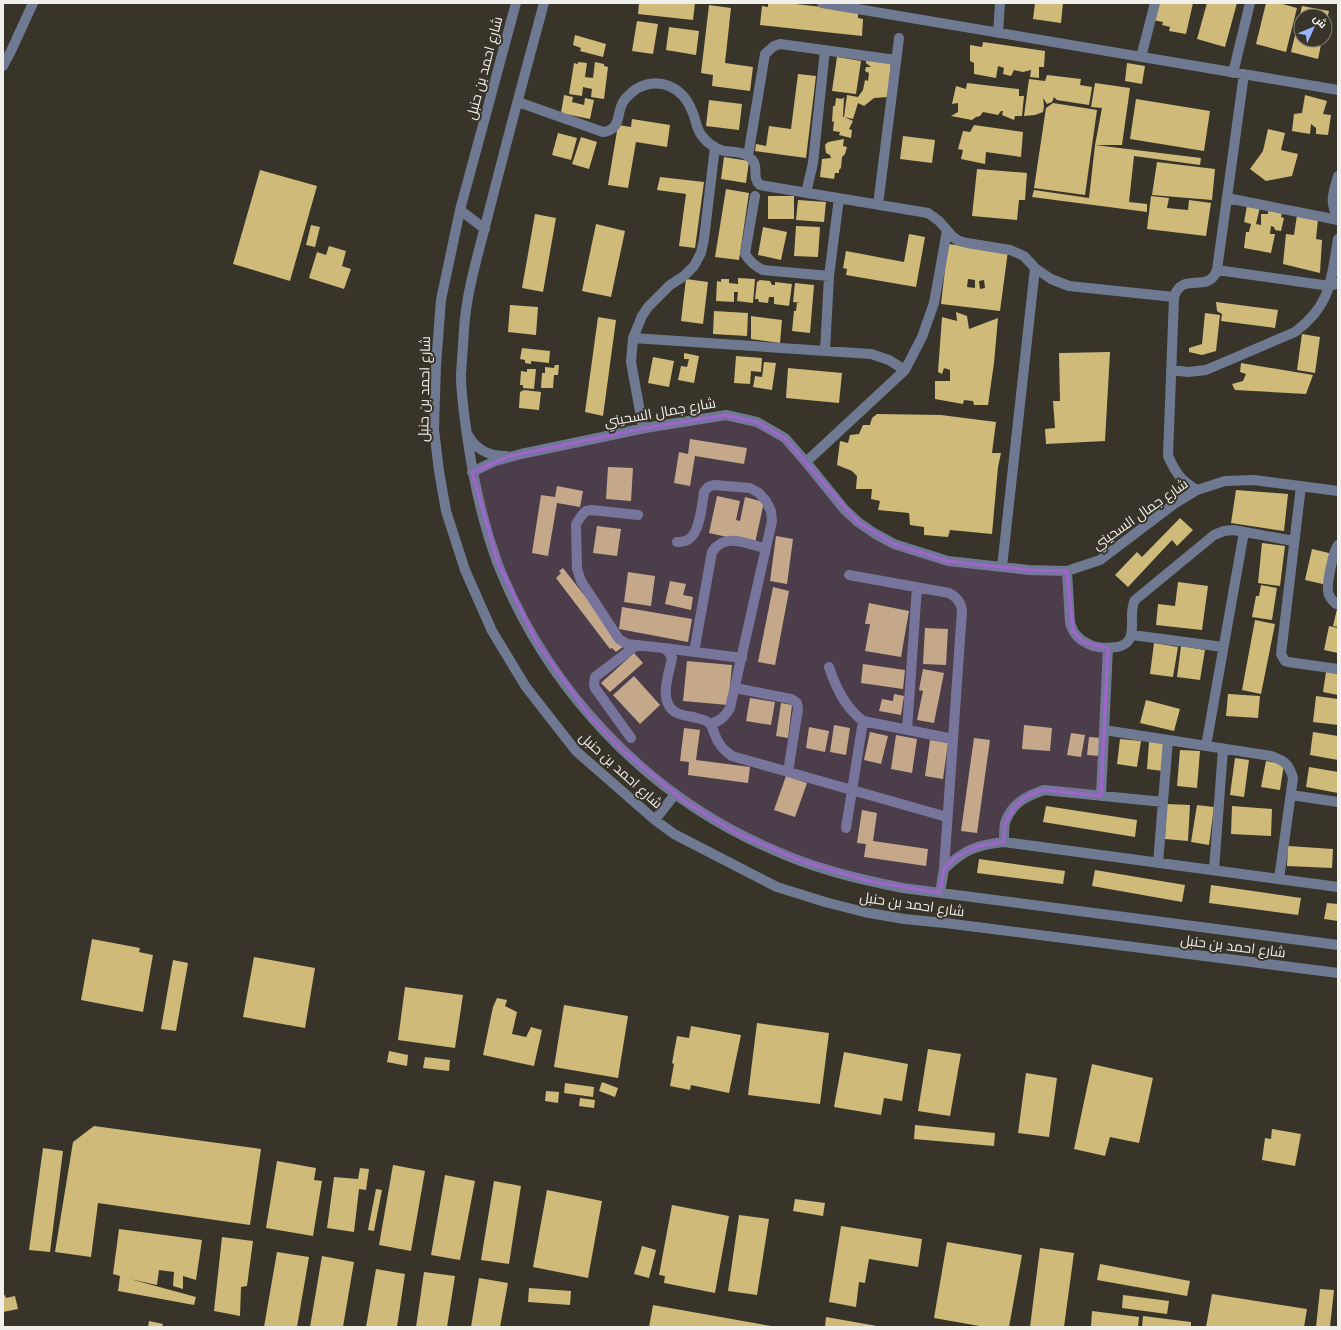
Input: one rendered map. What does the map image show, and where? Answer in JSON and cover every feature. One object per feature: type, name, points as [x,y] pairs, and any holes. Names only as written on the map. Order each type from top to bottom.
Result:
[{"type":"street","points":[[3,66],[33,3]]},
{"type":"street","name":"شارع احمد بن حنبل","points":[[516,3],[460,210],[441,300],[436,365],[434,429],[446,511],[465,570],[492,631],[526,688],[576,751],[655,820],[674,834],[777,887],[825,902],[864,912],[904,919],[1338,973]]},
{"type":"street","name":"شارع احمد بن حنبل","points":[[544,3],[472,283],[464,326],[461,378],[472,472],[486,528],[497,561],[511,595],[537,643],[562,681],[590,717],[622,750],[656,780],[675,794],[710,818],[736,833],[801,862],[868,881],[940,893],[1338,945]]},
{"type":"street","points":[[822,3],[1338,90]]},
{"type":"street","points":[[998,33],[1000,3]]},
{"type":"street","points":[[1141,57],[1155,3]]},
{"type":"street","points":[[1233,72],[1250,3]]},
{"type":"street","points":[[878,205],[899,38]]},
{"type":"street","points":[[748,156],[765,54],[774,46],[780,44],[896,60]]},
{"type":"street","points":[[806,193],[813,163],[825,50]]},
{"type":"street","points":[[1197,490],[1185,483],[1175,472],[1168,456],[1174,297],[1183,284],[1188,282],[1205,283],[1215,276],[1217,270],[1244,74]]},
{"type":"street","points":[[518,102],[603,132],[611,130],[617,123],[623,103],[631,93],[642,86],[654,83],[667,85],[679,91],[688,100],[701,136],[711,145],[722,150],[742,153],[753,161],[756,168],[755,178],[760,185],[928,213],[939,221],[947,231],[959,241],[1010,250],[1024,256],[1035,268],[1051,279],[1068,286],[1174,297]]},
{"type":"street","points":[[643,428],[631,362],[633,338],[642,316],[648,307],[664,290],[684,276],[694,266],[701,253],[715,147]]},
{"type":"street","points":[[1338,176],[1332,203],[1338,219]]},
{"type":"street","points":[[754,196],[745,254],[749,261],[756,267],[763,270],[829,276]]},
{"type":"street","points":[[825,351],[828,320],[829,276],[839,198]]},
{"type":"street","points":[[1227,198],[1338,219]]},
{"type":"street","points":[[460,210],[485,229]]},
{"type":"street","points":[[806,462],[905,370],[922,337],[934,303],[947,231]]},
{"type":"street","points":[[1172,370],[1188,372],[1206,370],[1295,332],[1312,317],[1334,285],[1338,239]]},
{"type":"street","points":[[1002,567],[1035,268]]},
{"type":"street","points":[[1217,270],[1334,285]]},
{"type":"street","points":[[633,338],[871,354],[889,360],[905,370]]},
{"type":"street","name":"شارع جمال السحيني","points":[[510,456],[643,428],[726,415],[757,422],[785,438],[844,509],[858,522],[894,544],[948,561],[1029,570],[1067,571],[1100,560],[1174,504],[1197,490],[1225,481],[1254,480],[1338,491]]},
{"type":"street","points":[[466,429],[472,442],[483,452],[494,456],[510,456]]},
{"type":"street","points":[[472,472],[510,456]]},
{"type":"street","points":[[677,542],[683,542],[694,535],[697,529],[704,492],[708,487],[714,485],[750,488],[759,493],[766,501],[771,511],[772,521],[730,708],[725,716],[710,724]]},
{"type":"street","points":[[1301,486],[1281,654],[1285,661],[1288,662],[1338,669]]},
{"type":"street","points":[[638,515],[592,510],[586,511],[578,519],[576,524],[577,570],[581,581],[616,636],[627,644],[742,658]]},
{"type":"street","points":[[1067,571],[1070,623],[1073,631],[1077,638],[1084,642],[1096,647],[1108,648],[1122,646],[1132,635],[1131,610],[1132,605],[1138,596],[1214,535],[1224,531],[1234,530],[1294,540]]},
{"type":"street","points":[[1206,746],[1244,532]]},
{"type":"street","points":[[694,652],[712,552],[721,543],[733,540],[765,548]]},
{"type":"street","points":[[1338,545],[1333,554],[1328,591],[1332,600],[1338,604]]},
{"type":"street","points":[[849,574],[949,593],[958,600],[961,605],[962,610],[948,817],[944,869],[940,893]]},
{"type":"street","points":[[907,730],[917,587]]},
{"type":"street","points":[[1132,635],[1223,647]]},
{"type":"street","points":[[631,738],[595,688],[594,681],[595,677],[637,645]]},
{"type":"street","points":[[663,648],[669,652],[672,658],[665,696],[667,702],[676,712],[706,720],[710,724],[718,743],[732,756],[948,817]]},
{"type":"street","points":[[1101,796],[1108,648]]},
{"type":"street","points":[[829,667],[836,688],[856,716],[863,721],[953,739]]},
{"type":"street","points":[[735,688],[791,699],[797,703],[798,709],[788,772]]},
{"type":"street","points":[[846,828],[863,721]]},
{"type":"street","points":[[1104,730],[1271,756],[1282,760],[1290,768],[1293,778],[1279,879]]},
{"type":"street","points":[[1158,863],[1168,740]]},
{"type":"street","points":[[1214,870],[1224,749]]},
{"type":"street","points":[[1004,842],[1006,824],[1014,808],[1027,796],[1044,790],[1163,802]]},
{"type":"street","points":[[655,820],[675,794]]},
{"type":"street","points":[[1291,795],[1338,802]]},
{"type":"street","points":[[944,869],[956,857],[970,849],[987,844],[1004,842],[1338,887]]},
{"type":"highlighted area","points":[[726,415],[757,422],[785,438],[858,522],[894,544],[948,561],[1029,570],[1067,571],[1073,631],[1084,642],[1108,648],[1101,796],[1044,790],[1027,796],[1014,808],[1005,824],[1004,842],[979,846],[956,857],[944,869],[940,893],[868,881],[801,861],[736,833],[685,802],[622,750],[590,717],[537,643],[497,561],[472,472],[510,456],[645,428]]},
{"type":"building","points":[[639,3],[695,3],[693,20],[638,14]]},
{"type":"building","points":[[768,3],[787,3],[858,11],[858,18],[863,19],[862,36],[760,25],[762,6],[768,7]]},
{"type":"building","points":[[1035,3],[1063,3],[1061,23],[1033,19]]},
{"type":"building","points":[[1156,3],[1193,3],[1186,34],[1169,31],[1170,27],[1162,25],[1163,22],[1152,20]]},
{"type":"building","points":[[1207,3],[1237,3],[1225,47],[1197,39]]},
{"type":"building","points":[[1266,3],[1279,3],[1297,8],[1293,8],[1293,24],[1286,52],[1256,44]]},
{"type":"building","points":[[709,5],[731,8],[725,63],[753,67],[750,91],[712,86],[713,75],[701,73]]},
{"type":"building","points":[[1302,6],[1313,8],[1302,8]]},
{"type":"building","points":[[637,21],[658,24],[653,54],[632,51]]},
{"type":"building","points":[[669,27],[699,31],[696,55],[666,50]]},
{"type":"building","points":[[575,35],[606,44],[603,57],[580,51],[581,48],[573,45]]},
{"type":"building","points":[[983,42],[1045,51],[1044,67],[1039,67],[1039,78],[1030,77],[1031,70],[1023,72],[1014,70],[1011,76],[1003,74],[1004,68],[998,66],[996,78],[974,74],[974,63],[970,61],[970,45],[982,47]]},
{"type":"building","points":[[1293,44],[1293,48],[1320,48],[1318,59],[1291,52]]},
{"type":"building","points":[[837,57],[861,61],[856,94],[832,91]]},
{"type":"building","points":[[866,60],[891,63],[888,97],[874,98],[864,106],[858,103],[853,119],[844,117],[847,95],[858,97],[863,90],[865,80],[868,81],[869,73],[865,71],[866,67],[871,67],[866,63]]},
{"type":"building","points":[[578,62],[587,63],[585,77],[593,78],[595,62],[604,64],[604,66],[608,67],[604,99],[591,97],[592,89],[583,87],[582,96],[569,94],[574,63],[578,64]]},
{"type":"building","points":[[1127,63],[1145,66],[1142,84],[1125,81]]},
{"type":"building","points":[[798,74],[816,76],[806,158],[755,151],[756,144],[766,146],[769,126],[791,129]]},
{"type":"building","points":[[1047,75],[1081,79],[1080,85],[1092,87],[1089,105],[1057,100],[1054,97],[1052,102],[1047,104],[1043,98],[1043,112],[1035,115],[1024,116],[1029,79],[1045,81]]},
{"type":"building","points":[[967,83],[1019,89],[1019,96],[1024,96],[1022,116],[1015,116],[1014,120],[1002,115],[1003,111],[1001,111],[998,115],[983,112],[980,116],[972,120],[951,116],[958,112],[958,103],[952,104],[956,86],[966,89]]},
{"type":"building","points":[[1095,83],[1130,88],[1122,145],[1095,145],[1102,108],[1091,107]]},
{"type":"building","points":[[564,95],[573,97],[572,102],[584,105],[585,98],[594,100],[590,119],[561,113]]},
{"type":"building","points":[[1305,95],[1327,101],[1323,114],[1331,115],[1328,135],[1316,134],[1316,128],[1311,124],[1310,134],[1292,131],[1294,114],[1302,113]]},
{"type":"building","points":[[844,97],[842,116],[853,121],[849,129],[852,130],[851,138],[839,135],[840,132],[833,131],[833,106],[835,106],[836,98],[842,99]]},
{"type":"building","points":[[1136,99],[1210,111],[1204,151],[1130,139]]},
{"type":"building","points":[[709,100],[742,104],[739,130],[706,126]]},
{"type":"building","points":[[1053,103],[1097,110],[1085,195],[1034,188],[1046,108]]},
{"type":"building","points":[[632,119],[670,125],[667,147],[636,142],[628,188],[608,185],[618,125],[631,127]]},
{"type":"building","points":[[974,125],[1023,132],[1021,157],[986,152],[985,164],[961,159],[963,150],[958,149],[963,131],[970,132]]},
{"type":"building","points":[[1268,129],[1285,133],[1281,150],[1298,154],[1292,176],[1266,181],[1250,169],[1263,151]]},
{"type":"building","points":[[558,133],[577,138],[571,160],[552,155]]},
{"type":"building","points":[[903,136],[935,140],[932,163],[900,159]]},
{"type":"building","points":[[581,137],[597,142],[589,169],[572,164]]},
{"type":"building","points":[[844,139],[843,146],[847,147],[845,154],[842,157],[839,173],[835,173],[834,179],[820,177],[822,159],[831,158],[830,155],[826,153],[825,145],[828,142]]},
{"type":"building","points":[[1095,145],[1201,158],[1200,165],[1134,156],[1129,202],[1147,204],[1147,212],[1032,197],[1034,190],[1089,198]]},
{"type":"building","points":[[724,157],[749,161],[746,183],[721,179]]},
{"type":"building","points":[[1157,162],[1215,169],[1212,200],[1152,195]]},
{"type":"building","points":[[977,169],[1027,173],[1025,200],[1019,200],[1017,220],[972,216]]},
{"type":"building","points":[[260,170],[317,186],[290,281],[233,264]]},
{"type":"building","points":[[660,177],[704,182],[695,248],[679,246],[686,194],[657,190]]},
{"type":"building","points":[[726,189],[749,193],[739,260],[715,257]]},
{"type":"building","points":[[768,196],[794,196],[794,219],[768,219]]},
{"type":"building","points":[[1151,196],[1169,198],[1167,208],[1188,210],[1189,200],[1211,203],[1206,236],[1147,229]]},
{"type":"building","points":[[798,200],[826,202],[824,222],[796,220]]},
{"type":"building","points":[[1247,206],[1260,207],[1256,224],[1261,225],[1261,214],[1268,214],[1268,209],[1282,213],[1281,217],[1284,218],[1281,231],[1275,230],[1274,227],[1271,226],[1270,234],[1275,234],[1271,253],[1244,248],[1246,232],[1249,232],[1251,224],[1244,222]]},
{"type":"building","points":[[535,214],[556,218],[543,292],[522,288]]},
{"type":"building","points":[[1297,215],[1318,219],[1316,239],[1322,240],[1320,273],[1283,264],[1286,234],[1294,235]]},
{"type":"building","points":[[596,224],[625,231],[611,297],[582,291]]},
{"type":"building","points":[[311,225],[320,227],[315,247],[306,245]]},
{"type":"building","points":[[796,226],[820,227],[818,257],[794,256]]},
{"type":"building","points":[[763,227],[787,232],[781,260],[758,255]]},
{"type":"building","points":[[909,234],[925,237],[916,287],[846,275],[847,269],[843,268],[846,251],[904,262]]},
{"type":"building","points":[[948,244],[1008,251],[1000,311],[941,304]],"holes":[[[968,279],[975,280],[975,288],[967,287]],[[984,280],[985,288],[980,289],[979,281]]]},
{"type":"building","points":[[329,246],[346,251],[342,266],[351,269],[344,289],[309,278],[317,252],[326,255]]},
{"type":"building","points":[[738,278],[755,279],[753,303],[737,301],[738,292],[734,292],[734,302],[716,301],[717,281],[721,282],[721,279],[729,279],[729,283],[738,284]]},
{"type":"building","points":[[686,279],[708,282],[703,324],[681,321]]},
{"type":"building","points":[[760,280],[770,281],[772,285],[775,285],[775,282],[792,284],[789,306],[774,304],[774,297],[769,297],[768,303],[759,302],[758,299],[755,299],[757,282]]},
{"type":"building","points":[[795,283],[814,285],[810,333],[792,331],[794,311],[796,311],[797,303],[801,303],[793,302]]},
{"type":"building","points":[[1216,302],[1278,310],[1275,328],[1221,321],[1222,314],[1217,311]]},
{"type":"building","points":[[510,305],[538,307],[536,335],[508,332]]},
{"type":"building","points":[[714,311],[748,313],[747,336],[713,334]]},
{"type":"building","points":[[956,312],[967,316],[969,329],[998,318],[988,405],[974,405],[973,401],[964,400],[963,404],[935,399],[935,381],[950,381],[950,370],[944,368],[942,374],[938,372],[942,317],[957,321]]},
{"type":"building","points":[[1205,313],[1220,315],[1216,351],[1202,355],[1189,352],[1189,348],[1202,344]]},
{"type":"building","points":[[751,316],[782,320],[780,343],[751,339]]},
{"type":"building","points":[[598,317],[616,320],[603,416],[585,412]]},
{"type":"building","points":[[1302,334],[1320,337],[1315,373],[1297,370]]},
{"type":"building","points":[[522,348],[550,351],[549,363],[531,361],[531,364],[525,363],[525,360],[520,359]]},
{"type":"building","points":[[1110,352],[1105,441],[1046,444],[1045,429],[1055,428],[1053,401],[1060,401],[1059,353]]},
{"type":"building","points":[[684,353],[699,356],[694,383],[678,380],[681,366],[687,367],[689,359],[684,359]]},
{"type":"building","points":[[736,356],[762,358],[761,372],[751,371],[750,384],[734,383]]},
{"type":"building","points":[[653,357],[674,361],[669,387],[648,383]]},
{"type":"building","points":[[764,362],[776,363],[772,390],[753,387],[755,376],[762,377]]},
{"type":"building","points":[[1241,363],[1313,375],[1306,394],[1235,390],[1232,384],[1243,381],[1246,374],[1240,372]]},
{"type":"building","points":[[555,365],[559,365],[558,375],[554,375],[553,388],[541,388],[542,373],[545,373],[545,367],[554,368]]},
{"type":"building","points":[[788,368],[842,373],[839,403],[786,398]]},
{"type":"building","points":[[527,369],[536,369],[534,389],[523,388],[523,385],[520,385],[521,371],[527,372]]},
{"type":"building","points":[[524,390],[541,392],[539,410],[519,408],[520,392]]},
{"type":"building","points":[[877,414],[941,415],[996,422],[992,453],[1001,453],[998,467],[992,534],[950,530],[948,537],[924,535],[924,527],[910,525],[909,513],[878,510],[880,501],[871,499],[872,489],[856,489],[857,476],[852,471],[837,465],[840,441],[848,443],[850,435],[859,434],[863,425],[870,425],[872,418]]},
{"type":"building","points":[[690,439],[747,448],[744,464],[695,456],[690,486],[674,483],[679,452],[688,454]]},
{"type":"building","points":[[608,467],[633,468],[631,501],[606,499]]},
{"type":"building","points":[[557,486],[583,491],[580,507],[557,503],[548,556],[532,553],[541,495],[555,497]]},
{"type":"building","points":[[1236,490],[1288,494],[1284,531],[1231,523]]},
{"type":"building","points":[[717,496],[740,501],[736,520],[740,521],[745,497],[764,502],[755,543],[709,533]]},
{"type":"building","points":[[1180,518],[1193,530],[1177,546],[1172,540],[1128,587],[1115,575],[1137,552],[1142,557]]},
{"type":"building","points":[[597,526],[621,529],[617,556],[593,553]]},
{"type":"building","points":[[776,536],[793,539],[787,584],[770,581]]},
{"type":"building","points":[[1262,543],[1285,546],[1280,586],[1258,583]]},
{"type":"building","points":[[1312,549],[1333,554],[1327,585],[1305,580]]},
{"type":"building","points":[[563,568],[624,646],[616,652],[612,648],[610,649],[556,578],[561,573],[559,571]]},
{"type":"building","points":[[628,572],[655,576],[651,606],[624,602]]},
{"type":"building","points":[[670,581],[686,584],[683,595],[693,597],[691,610],[665,604]]},
{"type":"building","points":[[1178,582],[1208,586],[1202,630],[1156,625],[1158,604],[1175,606]]},
{"type":"building","points":[[1261,585],[1277,588],[1272,620],[1252,617],[1256,596],[1259,596]]},
{"type":"building","points":[[773,587],[789,591],[775,665],[758,662]]},
{"type":"building","points":[[869,603],[909,611],[901,657],[865,651],[870,624],[865,624]]},
{"type":"building","points":[[622,607],[692,619],[688,642],[619,629]]},
{"type":"building","points":[[1338,609],[1338,627],[1333,626]]},
{"type":"building","points":[[1255,620],[1275,624],[1261,694],[1242,690]]},
{"type":"building","points":[[1329,626],[1338,628],[1338,653],[1324,650]]},
{"type":"building","points":[[925,628],[948,629],[946,665],[923,664]]},
{"type":"building","points":[[1154,643],[1178,647],[1173,677],[1150,674]]},
{"type":"building","points":[[1181,646],[1205,650],[1200,680],[1177,677]]},
{"type":"building","points":[[634,653],[643,663],[610,692],[601,683]]},
{"type":"building","points":[[687,661],[732,665],[728,705],[683,701]]},
{"type":"building","points":[[863,664],[905,670],[903,689],[861,683]]},
{"type":"building","points":[[923,669],[944,673],[934,723],[917,720],[923,691],[919,690]]},
{"type":"building","points":[[1326,672],[1338,674],[1338,695],[1323,692]]},
{"type":"building","points":[[634,676],[660,705],[640,724],[613,695]]},
{"type":"building","points":[[894,694],[904,696],[901,715],[879,711],[882,699],[893,701]]},
{"type":"building","points":[[1228,694],[1260,696],[1258,718],[1226,716]]},
{"type":"building","points":[[1316,696],[1338,699],[1338,725],[1313,722]]},
{"type":"building","points":[[750,698],[775,702],[771,725],[746,721]]},
{"type":"building","points":[[1146,700],[1180,709],[1174,731],[1140,723]]},
{"type":"building","points":[[781,703],[792,705],[788,738],[776,736]]},
{"type":"building","points":[[834,725],[850,728],[846,755],[830,752]]},
{"type":"building","points":[[1024,725],[1052,728],[1050,751],[1022,749]]},
{"type":"building","points":[[809,727],[829,731],[825,752],[806,748]]},
{"type":"building","points":[[684,728],[700,730],[696,760],[750,767],[748,783],[688,775],[689,762],[680,761]]},
{"type":"building","points":[[870,732],[888,736],[881,764],[864,760]]},
{"type":"building","points":[[1313,732],[1338,736],[1338,760],[1310,755]]},
{"type":"building","points":[[1071,733],[1085,735],[1081,757],[1067,755]]},
{"type":"building","points":[[896,735],[917,739],[912,773],[891,769]]},
{"type":"building","points":[[1089,737],[1102,738],[1100,756],[1087,755]]},
{"type":"building","points":[[974,738],[990,740],[977,833],[961,831]]},
{"type":"building","points":[[1120,739],[1141,741],[1137,767],[1117,764]]},
{"type":"building","points":[[930,740],[948,743],[943,779],[925,776]]},
{"type":"building","points":[[1149,742],[1165,743],[1163,771],[1147,769]]},
{"type":"building","points":[[1180,750],[1200,751],[1197,788],[1177,786]]},
{"type":"building","points":[[1235,758],[1249,760],[1244,797],[1230,795]]},
{"type":"building","points":[[1266,761],[1284,764],[1280,790],[1261,787]]},
{"type":"building","points":[[1309,767],[1338,772],[1338,793],[1306,787]]},
{"type":"building","points":[[786,776],[807,783],[795,817],[774,810]]},
{"type":"building","points":[[1167,804],[1190,805],[1188,841],[1165,839]]},
{"type":"building","points":[[1197,805],[1214,807],[1209,845],[1191,842]]},
{"type":"building","points":[[1046,806],[1137,820],[1135,837],[1043,822]]},
{"type":"building","points":[[1232,806],[1272,809],[1271,836],[1231,834]]},
{"type":"building","points":[[862,810],[877,813],[873,841],[928,849],[926,866],[864,857],[866,844],[857,843]]},
{"type":"building","points":[[1288,846],[1333,849],[1332,868],[1287,866]]},
{"type":"building","points":[[979,859],[1065,871],[1063,884],[977,873]]},
{"type":"building","points":[[1095,870],[1185,885],[1182,902],[1092,886]]},
{"type":"building","points":[[1211,885],[1301,898],[1298,915],[1209,903]]},
{"type":"building","points":[[1327,903],[1338,904],[1338,921],[1324,919]]},
{"type":"building","points":[[92,939],[140,948],[139,952],[153,955],[143,1012],[81,1000]]},
{"type":"building","points":[[254,957],[315,968],[305,1028],[243,1017]]},
{"type":"building","points":[[173,960],[188,963],[176,1031],[161,1029]]},
{"type":"building","points":[[405,987],[463,995],[455,1048],[398,1040]]},
{"type":"building","points":[[497,998],[507,1000],[505,1006],[517,1012],[512,1034],[526,1037],[531,1027],[542,1030],[534,1066],[483,1055],[493,1007]]},
{"type":"building","points":[[564,1005],[628,1016],[618,1078],[554,1067]]},
{"type":"building","points":[[757,1023],[829,1033],[820,1104],[748,1095]]},
{"type":"building","points":[[691,1026],[741,1035],[729,1093],[691,1085],[690,1090],[670,1086],[674,1064],[672,1063],[677,1036],[689,1038]]},
{"type":"building","points":[[928,1049],[961,1054],[950,1116],[918,1111]]},
{"type":"building","points":[[389,1051],[408,1055],[407,1066],[387,1062]]},
{"type":"building","points":[[844,1052],[908,1064],[902,1101],[884,1098],[881,1115],[834,1107]]},
{"type":"building","points":[[425,1057],[450,1060],[449,1071],[423,1068]]},
{"type":"building","points":[[1092,1064],[1153,1078],[1139,1143],[1110,1137],[1105,1156],[1074,1149]]},
{"type":"building","points":[[1026,1073],[1057,1078],[1049,1137],[1018,1133]]},
{"type":"building","points":[[602,1082],[618,1088],[615,1097],[599,1091]]},
{"type":"building","points":[[565,1083],[594,1087],[593,1097],[564,1093]]},
{"type":"building","points":[[546,1091],[559,1092],[558,1103],[545,1101]]},
{"type":"building","points":[[580,1098],[595,1100],[594,1108],[579,1106]]},
{"type":"building","points":[[915,1125],[995,1133],[994,1146],[914,1139]]},
{"type":"building","points":[[94,1126],[261,1149],[250,1225],[98,1203],[91,1257],[55,1252],[73,1142]]},
{"type":"building","points":[[1272,1129],[1301,1134],[1295,1166],[1262,1160],[1265,1138],[1271,1139]]},
{"type":"building","points":[[43,1148],[63,1151],[50,1252],[29,1250]]},
{"type":"building","points":[[277,1161],[316,1168],[314,1180],[322,1181],[313,1236],[266,1228]]},
{"type":"building","points":[[393,1165],[425,1171],[411,1251],[379,1245]]},
{"type":"building","points":[[360,1168],[369,1169],[366,1190],[359,1189],[354,1232],[327,1228],[334,1177],[358,1179]]},
{"type":"building","points":[[445,1175],[475,1181],[460,1260],[431,1255]]},
{"type":"building","points":[[494,1181],[521,1186],[509,1264],[481,1260]]},
{"type":"building","points":[[376,1189],[382,1190],[374,1231],[368,1230]]},
{"type":"building","points":[[547,1190],[602,1201],[588,1278],[533,1267]]},
{"type":"building","points":[[795,1199],[825,1203],[823,1216],[793,1211]]},
{"type":"building","points":[[672,1205],[729,1216],[715,1293],[664,1283],[665,1276],[659,1275]]},
{"type":"building","points":[[739,1215],[769,1219],[757,1295],[728,1291]]},
{"type":"building","points":[[841,1226],[922,1239],[918,1267],[869,1259],[865,1283],[859,1282],[856,1307],[829,1302]]},
{"type":"building","points":[[119,1229],[202,1240],[196,1280],[183,1276],[183,1289],[173,1286],[174,1272],[159,1270],[157,1285],[130,1279],[196,1297],[194,1305],[118,1291],[120,1276],[113,1274]]},
{"type":"building","points":[[222,1237],[253,1241],[247,1286],[241,1287],[240,1316],[214,1311]]},
{"type":"building","points":[[947,1242],[1022,1255],[1009,1327],[985,1327],[934,1318]]},
{"type":"building","points":[[642,1246],[656,1250],[649,1278],[634,1274]]},
{"type":"building","points":[[1040,1248],[1074,1253],[1064,1327],[1030,1327]]},
{"type":"building","points":[[277,1252],[309,1257],[297,1327],[264,1327]]},
{"type":"building","points":[[322,1256],[354,1262],[343,1327],[310,1327]]},
{"type":"building","points":[[1100,1264],[1190,1281],[1187,1296],[1097,1280]]},
{"type":"building","points":[[376,1269],[405,1274],[397,1327],[366,1327]]},
{"type":"building","points":[[424,1272],[455,1276],[447,1327],[416,1327]]},
{"type":"building","points":[[479,1278],[508,1283],[500,1327],[471,1327]]},
{"type":"building","points":[[529,1288],[571,1291],[570,1305],[528,1302]]},
{"type":"building","points":[[1320,1289],[1334,1290],[1330,1327],[1316,1327]]},
{"type":"building","points":[[1212,1294],[1307,1309],[1304,1327],[1206,1327]]},
{"type":"building","points":[[5,1295],[6,1298],[15,1296],[18,1309],[3,1312],[3,1296]]},
{"type":"building","points":[[1123,1295],[1169,1301],[1167,1314],[1122,1308]]},
{"type":"building","points":[[653,1305],[771,1326],[771,1327],[649,1327]]},
{"type":"building","points":[[1092,1311],[1139,1317],[1138,1327],[1091,1327]]},
{"type":"building","points":[[1143,1316],[1191,1322],[1191,1327],[1142,1327]]},
{"type":"building","points":[[826,1317],[877,1326],[877,1327],[825,1327]]},
{"type":"building","points":[[149,1321],[163,1324],[162,1327],[148,1327]]}]
